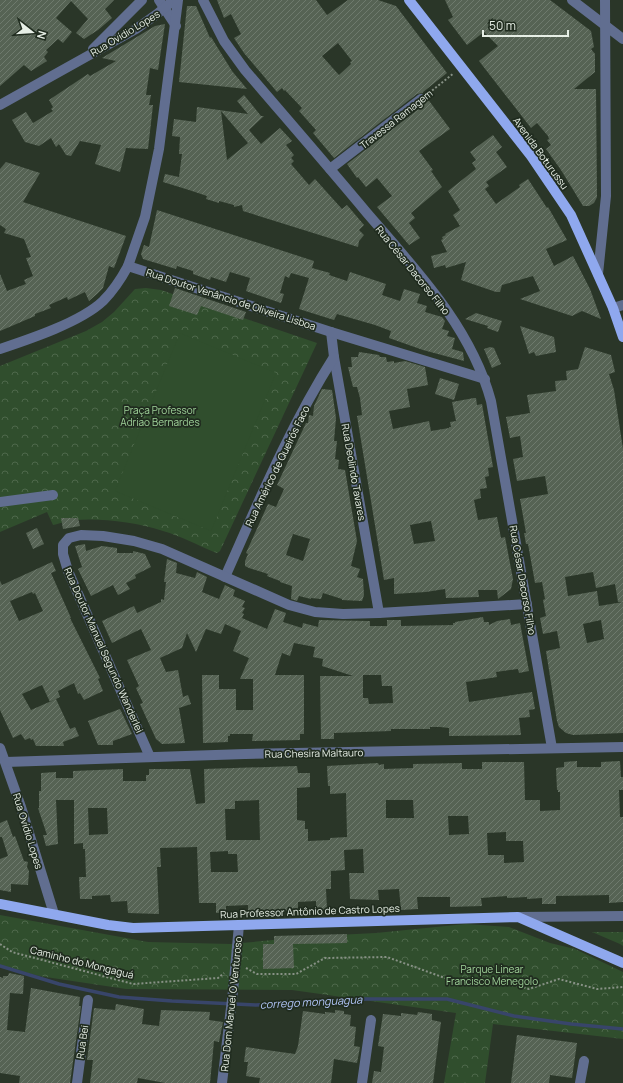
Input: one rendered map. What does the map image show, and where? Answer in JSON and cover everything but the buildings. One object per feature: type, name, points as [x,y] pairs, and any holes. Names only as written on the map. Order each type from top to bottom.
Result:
[{"type":"main road","name":"Avenida Boturussu","points":[[409,0],[531,156],[570,215],[598,274],[618,306],[623,337]]},
{"type":"main road","name":"Rua Professor Antônio de Castro Lopes","points":[[0,904],[108,925],[133,928],[518,917]]},
{"type":"main road","points":[[518,917],[623,963]]},
{"type":"street","name":"Rua Ovídio Lopes","points":[[84,57],[142,0]]},
{"type":"street","name":"Rua Ovídio Lopes","points":[[0,105],[136,29],[162,4],[174,0]]},
{"type":"street","points":[[0,349],[79,318],[102,302],[112,291],[128,266],[145,217],[155,173],[176,26],[178,0]]},
{"type":"street","points":[[572,0],[623,39]]},
{"type":"street","points":[[598,274],[606,196],[605,0]]},
{"type":"street","name":"Rua César Dacorso Filho","points":[[205,1],[224,41],[244,70],[434,292],[471,349],[485,379],[491,401],[528,604],[552,748]]},
{"type":"street","points":[[162,4],[176,26]]},
{"type":"street","name":"Travessa Ramagem","points":[[330,169],[421,99]]},
{"type":"street","name":"Rua Doutor Venâncio de Oliveira Lisboa","points":[[128,266],[332,332],[485,379]]},
{"type":"street","name":"Rua Deolindo Tavares","points":[[332,332],[334,357],[379,613]]},
{"type":"street","name":"Rua Américo de Queirós Faco","points":[[225,577],[295,427],[320,379],[334,357]]},
{"type":"street","points":[[0,502],[53,495]]},
{"type":"street","name":"Rua Doutor Manuel Segundo Wanderlei","points":[[150,757],[68,571],[63,554],[63,545],[69,538],[81,535],[103,536],[134,541],[162,549],[289,605],[315,612],[343,614],[379,613],[528,604]]},
{"type":"street","name":"Rua Chesira Maltauro","points":[[6,762],[150,757],[623,746]]},
{"type":"street","name":"Rua Ovídio Lopes","points":[[0,748],[6,762],[54,914]]},
{"type":"street","name":"Rua Professor Antônio de Castro Lopes","points":[[518,917],[623,916]]},
{"type":"street","name":"Rua Dom Manuel O Venturoso","points":[[222,1083],[233,992],[239,925]]},
{"type":"street","name":"Rua Bei","points":[[77,1083],[88,1000]]},
{"type":"street","points":[[362,1083],[372,1020]]},
{"type":"street","points":[[580,1083],[584,1061]]},
{"type":"path","name":"Travessa Ramagem","points":[[421,99],[462,68]]},
{"type":"path","name":"Caminho do Mongaguá","points":[[0,944],[12,952],[133,984],[218,978],[236,963]]},
{"type":"path","points":[[236,963],[257,974],[296,974],[325,958],[387,957],[456,982],[516,985],[529,989],[559,979],[597,989],[623,987]]},
{"type":"green space","name":"Praça Professor Adriao Bernardes","points":[[146,288],[161,290],[317,343],[220,551],[217,553],[170,533],[130,523],[108,520],[85,520],[68,521],[53,525],[47,512],[0,532],[0,366],[86,331],[102,322],[114,312],[135,289]]},
{"type":"green space","points":[[180,333],[276,373],[211,531],[115,491]]},
{"type":"green space","name":"Parque Linear Francisco Menegolo","points":[[0,915],[148,942],[231,944],[317,936],[376,933],[466,924],[509,927],[550,943],[575,949],[623,972],[623,1039],[493,1024],[485,1083],[444,1083],[456,1013],[292,990],[126,989],[39,976],[0,965]]},
{"type":"green space","points":[[592,932],[623,932],[623,946],[620,944]]},
{"type":"waterway","name":"corrego monguagua","points":[[0,966],[59,984],[119,997],[256,1005],[366,999],[447,999],[514,1016],[623,1029]]}]
